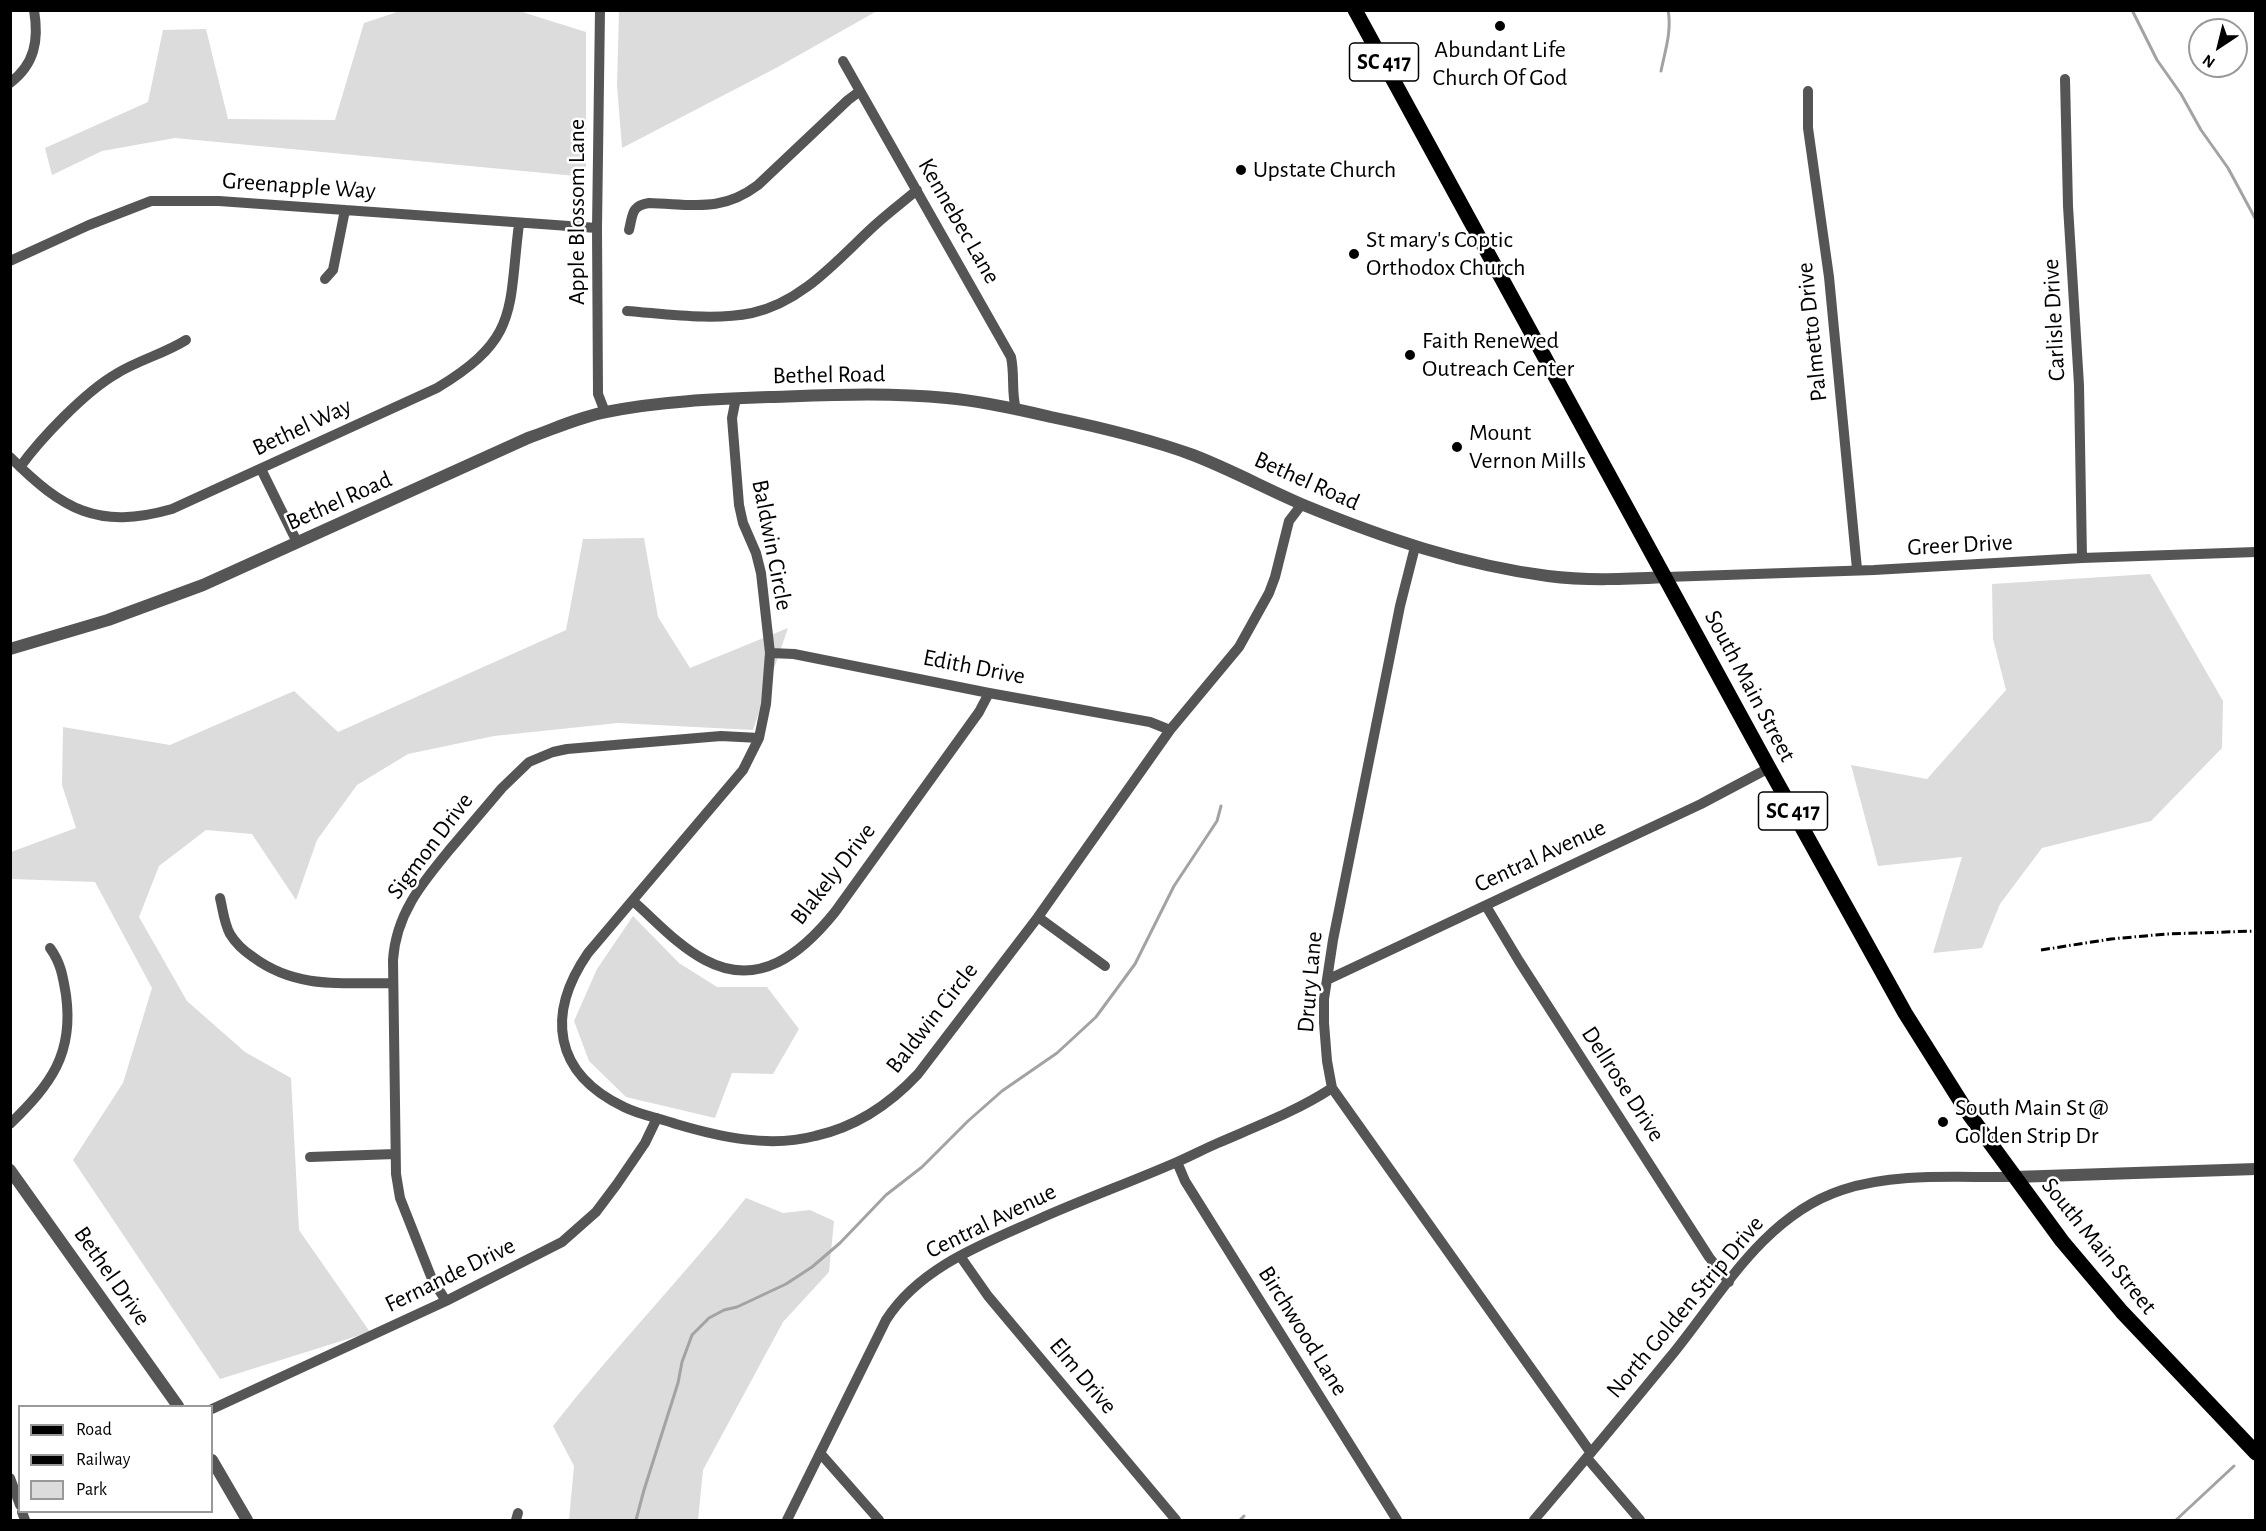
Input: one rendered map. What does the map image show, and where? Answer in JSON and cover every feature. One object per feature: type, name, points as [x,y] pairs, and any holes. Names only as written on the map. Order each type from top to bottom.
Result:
[{"type":"main road","name":"South Main Street","points":[[1355,10],[1666,577],[1768,768],[1905,1013],[1966,1110],[2062,1241],[2122,1312],[2256,1453]]},
{"type":"street","points":[[10,83],[27,68],[35,51],[37,36],[34,10]]},
{"type":"street","name":"Apple Blossom Lane","points":[[600,10],[597,228],[598,394],[605,412]]},
{"type":"street","name":"Kennebec Lane","points":[[843,61],[1011,357],[1014,371],[1013,400],[1016,409]]},
{"type":"street","name":"Carlisle Drive","points":[[2065,79],[2068,206],[2079,385],[2082,558]]},
{"type":"street","points":[[629,230],[635,207],[639,204],[712,205],[729,202],[745,195],[860,91]]},
{"type":"street","name":"Palmetto Drive","points":[[1808,91],[1808,124],[1830,288],[1857,569]]},
{"type":"street","points":[[627,311],[734,315],[768,308],[799,293],[876,223],[917,190]]},
{"type":"street","name":"Greenapple Way","points":[[10,261],[98,221],[151,201],[219,201],[597,228]]},
{"type":"street","points":[[325,279],[333,270],[345,210]]},
{"type":"street","name":"Bethel Way","points":[[10,457],[45,489],[70,505],[98,515],[126,518],[147,516],[172,509],[261,469],[437,388],[481,358],[498,335],[509,309],[514,284],[519,224]]},
{"type":"street","points":[[20,467],[34,449],[105,381],[186,340]]},
{"type":"street","name":"Bethel Road","points":[[10,649],[162,601],[268,557],[528,438],[582,418],[653,405],[736,398],[898,394],[947,398],[1016,409],[1105,428],[1163,445],[1221,467],[1302,504],[1415,547],[1504,569],[1549,576],[1607,580],[1666,577]]},
{"type":"street","name":"Baldwin Circle","points":[[736,398],[732,418],[739,505],[742,523],[756,554],[761,573],[770,653],[766,704],[759,738],[743,770],[588,953],[575,972],[563,1003],[561,1026],[567,1054],[592,1086],[622,1106],[717,1134],[771,1141],[814,1137],[838,1130],[891,1100],[918,1074],[1038,917],[1170,730],[1239,646],[1269,593],[1289,521],[1302,504]]},
{"type":"street","points":[[261,469],[297,542]]},
{"type":"street","name":"Drury Lane","points":[[1415,547],[1400,606],[1333,940],[1329,979],[1324,999],[1327,1060],[1332,1088],[1589,1455],[1640,1521]]},
{"type":"street","name":"Greer Drive","points":[[1666,577],[1874,570],[2082,558],[2256,552]]},
{"type":"street","name":"Edith Drive","points":[[770,653],[794,654],[1150,722],[1170,730]]},
{"type":"street","name":"Blakely Drive","points":[[633,901],[690,951],[717,966],[750,971],[787,958],[812,938],[835,912],[980,712],[989,693]]},
{"type":"street","name":"Sigmon Drive","points":[[446,1301],[432,1279],[404,1211],[396,1174],[392,983],[395,938],[411,898],[502,788],[530,762],[553,752],[585,746],[721,736],[759,738]]},
{"type":"street","name":"Central Avenue","points":[[1329,979],[1701,804],[1768,768]]},
{"type":"street","points":[[220,898],[225,922],[238,945],[273,971],[291,978],[314,982],[392,983]]},
{"type":"street","name":"Dellrose Drive","points":[[1486,906],[1709,1257],[1729,1282]]},
{"type":"street","points":[[1038,917],[1105,966]]},
{"type":"street","points":[[10,1124],[50,1080],[67,1037],[68,1013],[62,971],[58,959],[50,948]]},
{"type":"street","name":"Central Avenue","points":[[787,1521],[891,1312],[924,1279],[960,1256],[1070,1205],[1177,1162],[1292,1111],[1332,1088]]},
{"type":"street","name":"Fernande Drive","points":[[213,1409],[544,1253],[578,1230],[596,1212],[645,1143],[657,1118]]},
{"type":"street","points":[[310,1157],[396,1154]]},
{"type":"street","name":"Birchwood Lane","points":[[1177,1162],[1185,1181],[1397,1521]]},
{"type":"street","points":[[2014,1177],[2256,1169]]},
{"type":"street","name":"Bethel Drive","points":[[10,1170],[177,1405]]},
{"type":"street","name":"North Golden Strip Drive","points":[[1534,1521],[1674,1353],[1749,1256],[1781,1225],[1811,1204],[1841,1190],[1865,1183],[1890,1179],[2014,1177]]},
{"type":"street","name":"Elm Drive","points":[[960,1256],[988,1296],[1176,1521]]},
{"type":"street","points":[[820,1453],[879,1521]]},
{"type":"street","points":[[213,1462],[248,1521]]},
{"type":"street","points":[[10,1479],[18,1499]]},
{"type":"green space","points":[[619,10],[877,11],[776,68],[622,148],[617,85]]},
{"type":"green space","points":[[400,11],[519,11],[586,32],[586,177],[175,138],[102,151],[52,175],[45,148],[148,102],[163,30],[206,29],[228,119],[335,120],[364,23]]},
{"type":"green space","points":[[644,538],[658,617],[690,668],[788,628],[753,730],[618,723],[494,736],[408,754],[357,785],[317,840],[296,900],[252,834],[206,830],[159,866],[139,917],[187,1001],[245,1052],[291,1078],[299,1230],[370,1332],[220,1379],[73,1160],[123,1083],[152,988],[95,882],[11,879],[11,852],[76,828],[62,785],[63,727],[170,745],[294,691],[338,732],[566,630],[583,539]]},
{"type":"green space","points":[[2150,574],[2223,701],[2222,748],[2151,821],[2042,848],[2000,904],[1982,948],[1933,953],[1962,857],[1878,866],[1851,765],[1927,779],[2006,690],[1993,639],[1992,584]]},
{"type":"green space","points":[[633,916],[679,963],[717,987],[767,987],[799,1029],[773,1074],[732,1073],[715,1118],[626,1097],[589,1061],[574,1021],[597,969]]},
{"type":"green space","points":[[746,1198],[783,1213],[810,1210],[834,1221],[829,1272],[783,1322],[703,1470],[698,1520],[569,1520],[574,1466],[553,1426]]},
{"type":"waterway","points":[[1661,71],[1669,33],[1668,10]]},
{"type":"waterway","points":[[2132,10],[2157,60],[2228,168],[2256,220]]},
{"type":"waterway","points":[[636,1520],[692,1335],[709,1318],[786,1284],[812,1267],[840,1243],[886,1195],[922,1167],[1002,1091],[1057,1053],[1096,1017],[1135,964],[1174,886],[1217,821],[1221,806]]},
{"type":"waterway","points":[[2176,1520],[2234,1466]]},
{"type":"waterway","points":[[1240,1520],[1244,1516]]},
{"type":"railway","points":[[2041,950],[2111,939],[2166,934],[2256,931]]},
{"type":"place","name":"Abundant Life Church Of God","points":[[1500,26]]},
{"type":"place","name":"Upstate Church","points":[[1241,170]]},
{"type":"place","name":"St mary's Coptic Orthodox Church","points":[[1354,254]]},
{"type":"place","name":"Faith Renewed Outreach Center","points":[[1410,355]]},
{"type":"place","name":"Mount Vernon Mills","points":[[1457,447]]},
{"type":"place","name":"South Main St @ Golden Strip Dr","points":[[1943,1122]]}]
